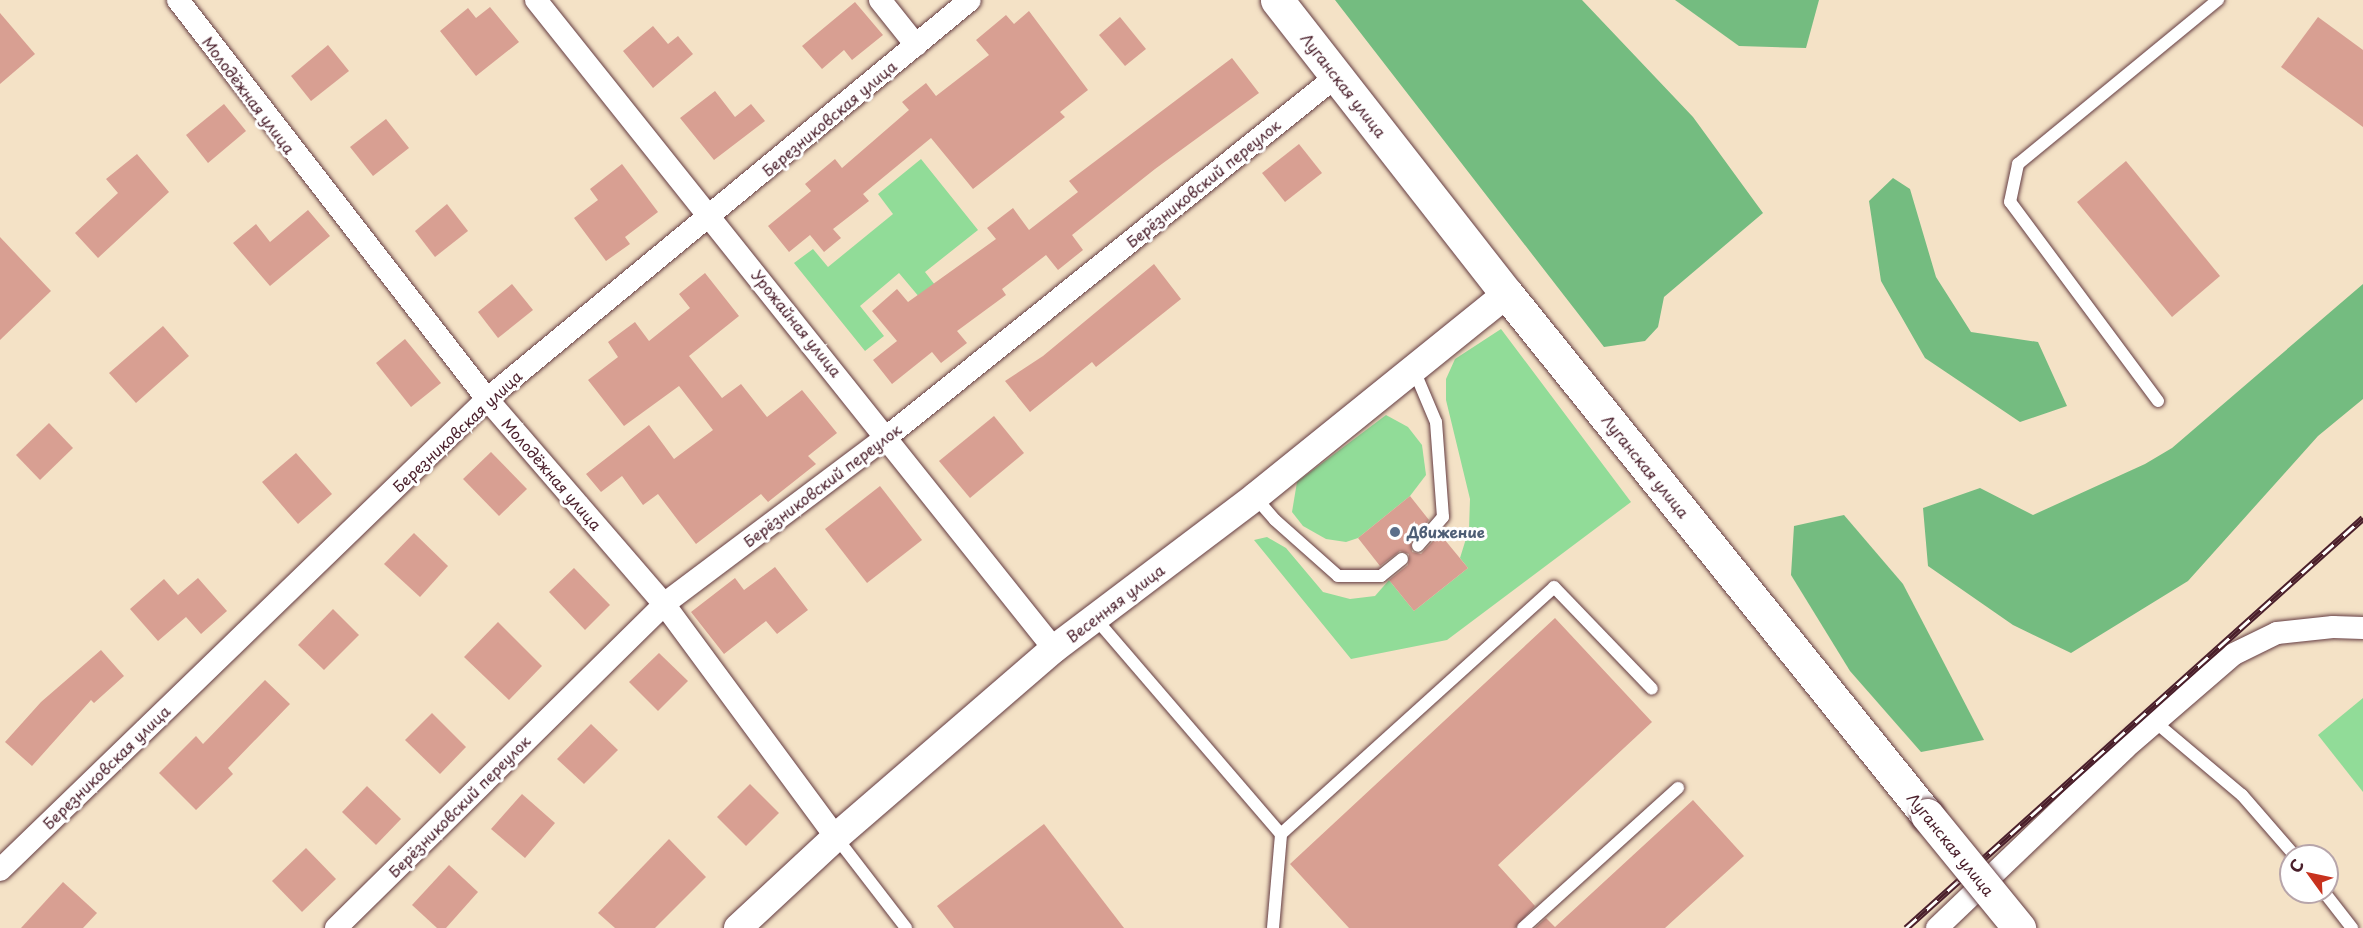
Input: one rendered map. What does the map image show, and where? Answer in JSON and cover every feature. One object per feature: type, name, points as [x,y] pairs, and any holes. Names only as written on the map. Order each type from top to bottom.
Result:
[{"type":"highway","name":"Луганская улица","points":[[1277,0],[1338,75],[1507,294],[2019,928]]},
{"type":"street","name":"Молодёжная улица","points":[[178,0],[487,399],[664,604],[836,837]]},
{"type":"street","name":"Урожайная улица","points":[[536,0],[888,436],[1054,649]]},
{"type":"street","points":[[880,0],[916,45]]},
{"type":"street","name":"Березниковская улица","points":[[0,870],[487,399],[711,217],[970,0]]},
{"type":"street","name":"Берёзниковский переулок","points":[[336,928],[664,604],[888,436],[1338,75]]},
{"type":"street","name":"Весенняя улица","points":[[738,928],[836,837],[1054,649],[1256,497],[1507,294]]},
{"type":"street","points":[[1937,928],[2007,857],[2154,721],[2234,654],[2277,633],[2332,627],[2363,628]]},
{"type":"lane","points":[[2158,401],[2010,202],[2018,164],[2218,0]]},
{"type":"lane","points":[[1414,369],[1436,422],[1443,517],[1418,546]]},
{"type":"lane","points":[[1256,497],[1275,520],[1338,576],[1381,576],[1402,559]]},
{"type":"lane","points":[[1273,928],[1281,834],[1554,587],[1652,689]]},
{"type":"lane","points":[[1095,618],[1281,834]]},
{"type":"lane","points":[[2154,721],[2242,795],[2285,844]]},
{"type":"lane","points":[[1523,928],[1678,788]]},
{"type":"lane","points":[[836,837],[906,928]]},
{"type":"lane","points":[[2333,904],[2352,928]]},
{"type":"green space","points":[[1335,0],[1582,0],[1693,117],[1763,213],[1664,297],[1658,327],[1645,341],[1604,347]]},
{"type":"green space","points":[[1675,0],[1819,0],[1806,48],[1739,46]]},
{"type":"green space","points":[[921,159],[978,230],[925,272],[935,285],[920,298],[899,273],[860,306],[884,336],[865,351],[794,263],[813,249],[828,267],[893,214],[878,194]]},
{"type":"green space","points":[[1893,178],[1910,189],[1936,277],[1971,332],[2038,342],[2067,406],[2020,422],[1925,358],[1881,281],[1869,201]]},
{"type":"green space","points":[[2363,284],[2363,399],[2318,436],[2188,581],[2071,653],[2013,625],[1928,566],[1923,508],[1980,488],[2033,515],[2145,464],[2172,448]]},
{"type":"green space","points":[[1501,329],[1631,502],[1447,640],[1351,659],[1254,540],[1267,537],[1286,548],[1323,592],[1350,599],[1375,596],[1389,580],[1414,611],[1468,568],[1460,558],[1469,529],[1470,499],[1446,400],[1446,379],[1455,359]]},
{"type":"green space","points":[[1386,415],[1408,427],[1422,445],[1426,475],[1410,496],[1358,538],[1346,542],[1326,539],[1303,526],[1292,512],[1297,482]]},
{"type":"green space","points":[[1844,515],[1903,584],[1984,740],[1921,752],[1850,671],[1791,575],[1794,526]]},
{"type":"green space","points":[[2363,698],[2363,792],[2318,735]]},
{"type":"building","points":[[855,2],[883,35],[852,60],[844,50],[822,69],[802,46]]},
{"type":"building","points":[[490,7],[519,42],[476,76],[440,31],[468,8],[476,18]]},
{"type":"building","points":[[1029,11],[1088,90],[1060,112],[1065,117],[973,189],[931,138],[863,194],[869,201],[833,229],[841,238],[824,252],[810,235],[789,252],[768,226],[811,191],[805,184],[835,159],[842,168],[909,110],[902,102],[926,83],[936,96],[989,55],[976,40],[1006,15],[1014,24]]},
{"type":"building","points":[[0,13],[35,54],[0,84]]},
{"type":"building","points":[[1120,17],[1146,49],[1125,66],[1099,35]]},
{"type":"building","points":[[2318,17],[2363,50],[2363,127],[2281,67]]},
{"type":"building","points":[[653,26],[668,44],[678,36],[693,54],[653,88],[623,51]]},
{"type":"building","points":[[328,45],[349,71],[311,101],[291,76]]},
{"type":"building","points":[[1232,58],[1259,93],[1155,169],[1072,235],[1083,250],[1058,270],[1046,255],[1002,289],[1006,295],[957,331],[967,343],[941,363],[932,352],[892,384],[873,360],[897,341],[872,311],[897,289],[908,302],[996,239],[987,228],[1013,208],[1029,230],[1078,192],[1069,181]]},
{"type":"building","points":[[715,91],[735,117],[751,104],[765,121],[714,160],[680,118]]},
{"type":"building","points":[[224,104],[246,131],[208,163],[186,135]]},
{"type":"building","points":[[386,119],[409,148],[373,176],[350,147]]},
{"type":"building","points":[[1299,144],[1322,173],[1285,202],[1262,173]]},
{"type":"building","points":[[137,154],[169,192],[98,258],[75,233],[118,193],[106,179]]},
{"type":"building","points":[[2126,161],[2220,276],[2172,317],[2077,202]]},
{"type":"building","points":[[622,164],[658,212],[625,237],[630,244],[606,261],[574,218],[598,200],[590,189]]},
{"type":"building","points":[[447,204],[468,231],[435,257],[415,231]]},
{"type":"building","points":[[308,210],[330,236],[270,286],[233,243],[256,224],[270,242]]},
{"type":"building","points":[[0,237],[51,291],[0,340]]},
{"type":"building","points":[[1154,264],[1181,299],[1096,367],[1092,362],[1030,412],[1005,381],[1043,356]]},
{"type":"building","points":[[705,273],[739,316],[689,356],[722,398],[741,384],[767,417],[802,390],[837,433],[808,456],[816,464],[768,502],[761,494],[696,544],[658,494],[643,505],[622,476],[601,492],[586,474],[649,425],[674,459],[713,430],[679,386],[624,426],[588,380],[618,357],[608,342],[635,322],[649,341],[690,308],[679,294]]},
{"type":"building","points":[[512,284],[533,310],[498,338],[478,312]]},
{"type":"building","points":[[163,326],[189,356],[136,403],[109,373]]},
{"type":"building","points":[[405,339],[441,383],[411,407],[376,363]]},
{"type":"building","points":[[994,416],[1024,453],[970,498],[939,461]]},
{"type":"building","points":[[49,423],[73,448],[40,480],[16,455]]},
{"type":"building","points":[[491,452],[527,489],[499,516],[463,479]]},
{"type":"building","points":[[296,453],[332,494],[298,524],[262,482]]},
{"type":"building","points":[[880,486],[922,540],[867,583],[825,529]]},
{"type":"building","points":[[1410,496],[1429,520],[1411,541],[1412,552],[1421,554],[1440,534],[1468,568],[1414,611],[1389,580],[1408,565],[1409,554],[1400,551],[1380,566],[1358,538]]},
{"type":"building","points":[[414,533],[448,566],[420,597],[384,564]]},
{"type":"building","points":[[775,567],[808,610],[777,634],[766,621],[724,654],[691,612],[735,578],[744,590]]},
{"type":"building","points":[[574,568],[610,605],[585,630],[549,592]]},
{"type":"building","points":[[198,578],[227,611],[201,634],[186,617],[158,641],[130,609],[164,579],[178,595]]},
{"type":"building","points":[[333,609],[359,635],[324,670],[298,645]]},
{"type":"building","points":[[1555,618],[1652,722],[1498,865],[1535,906],[1515,928],[1349,928],[1290,864]]},
{"type":"building","points":[[498,622],[542,666],[509,700],[464,657]]},
{"type":"building","points":[[101,650],[124,676],[94,703],[91,700],[32,766],[5,742],[41,702]]},
{"type":"building","points":[[659,653],[688,681],[658,711],[629,682]]},
{"type":"building","points":[[265,680],[290,704],[228,768],[233,774],[196,810],[159,773],[196,736],[203,744]]},
{"type":"building","points":[[432,713],[466,747],[440,774],[405,740]]},
{"type":"building","points":[[591,724],[618,750],[584,784],[557,759]]},
{"type":"building","points":[[750,784],[779,813],[746,846],[717,817]]},
{"type":"building","points":[[367,786],[401,819],[376,845],[342,812]]},
{"type":"building","points":[[522,794],[555,823],[525,858],[491,829]]},
{"type":"building","points":[[1693,800],[1744,856],[1665,928],[1535,928],[1546,918],[1555,927]]},
{"type":"building","points":[[1044,824],[1124,928],[954,928],[937,906]]},
{"type":"building","points":[[669,839],[706,877],[655,928],[615,928],[598,913]]},
{"type":"building","points":[[306,848],[336,879],[302,912],[272,881]]},
{"type":"building","points":[[449,865],[478,892],[446,928],[437,928],[412,905]]},
{"type":"building","points":[[63,882],[97,913],[83,928],[21,928]]},
{"type":"railway","points":[[1906,928],[2363,518]]},
{"type":"place","name":"Движение","points":[[1395,532]]}]
